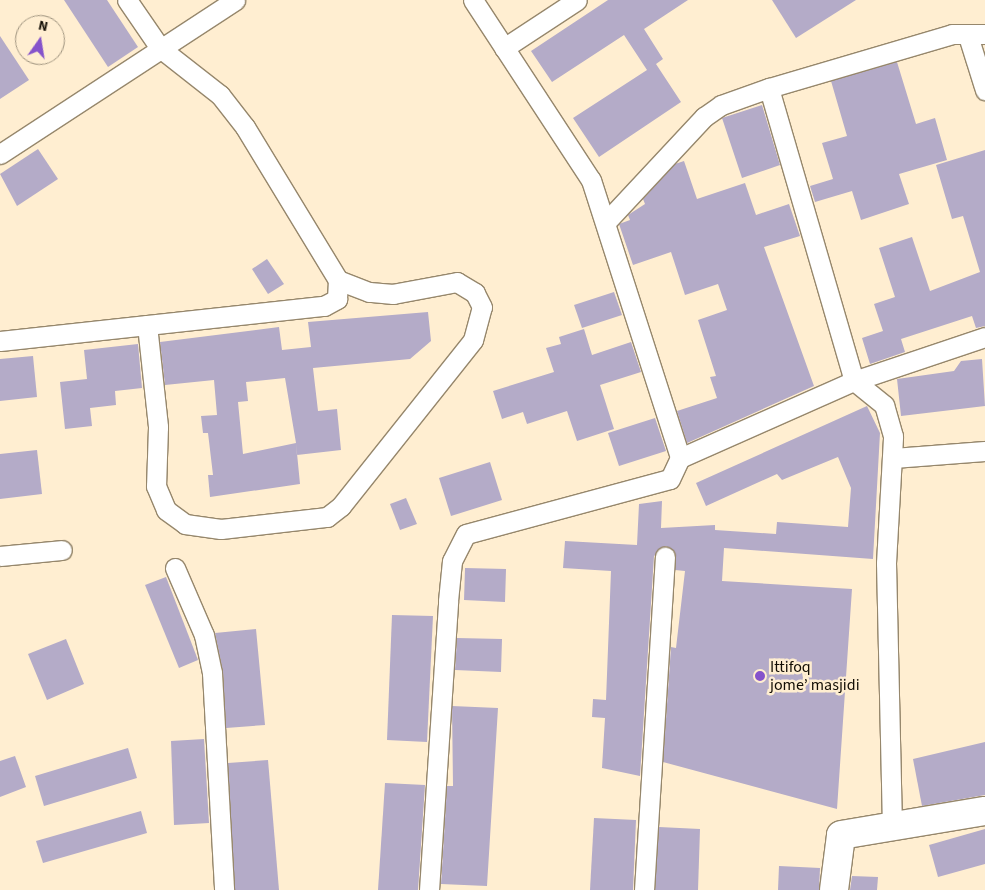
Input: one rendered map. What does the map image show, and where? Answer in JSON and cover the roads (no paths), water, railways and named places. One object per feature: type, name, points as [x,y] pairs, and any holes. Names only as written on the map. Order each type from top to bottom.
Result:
[{"type":"street","points":[[0,341],[324,306],[337,299],[338,280],[240,121],[220,95],[160,48],[127,0]]},
{"type":"street","points":[[0,154],[234,0]]},
{"type":"street","points":[[473,0],[591,180],[680,458]]},
{"type":"street","points":[[504,48],[577,0]]},
{"type":"street","points":[[606,222],[704,117],[730,101],[952,34],[977,35],[985,90]]},
{"type":"street","points":[[769,88],[854,381],[884,405],[893,458],[886,563],[892,827]]},
{"type":"street","points":[[147,326],[158,427],[156,486],[166,510],[185,524],[221,529],[327,517],[341,506],[473,340],[482,307],[475,293],[457,282],[393,294],[369,292],[338,280]]},
{"type":"street","points":[[429,890],[452,561],[466,534],[670,479],[680,458],[854,381],[985,337]]},
{"type":"street","points":[[893,458],[985,451]]},
{"type":"street","points":[[0,556],[62,550]]},
{"type":"street","points":[[644,890],[666,557]]},
{"type":"street","points":[[175,568],[204,635],[212,673],[224,890]]},
{"type":"street","points":[[834,890],[840,835],[985,811]]},
{"type":"place","name":"Ittifoq jome’ masjidi","points":[[760,676]]}]
